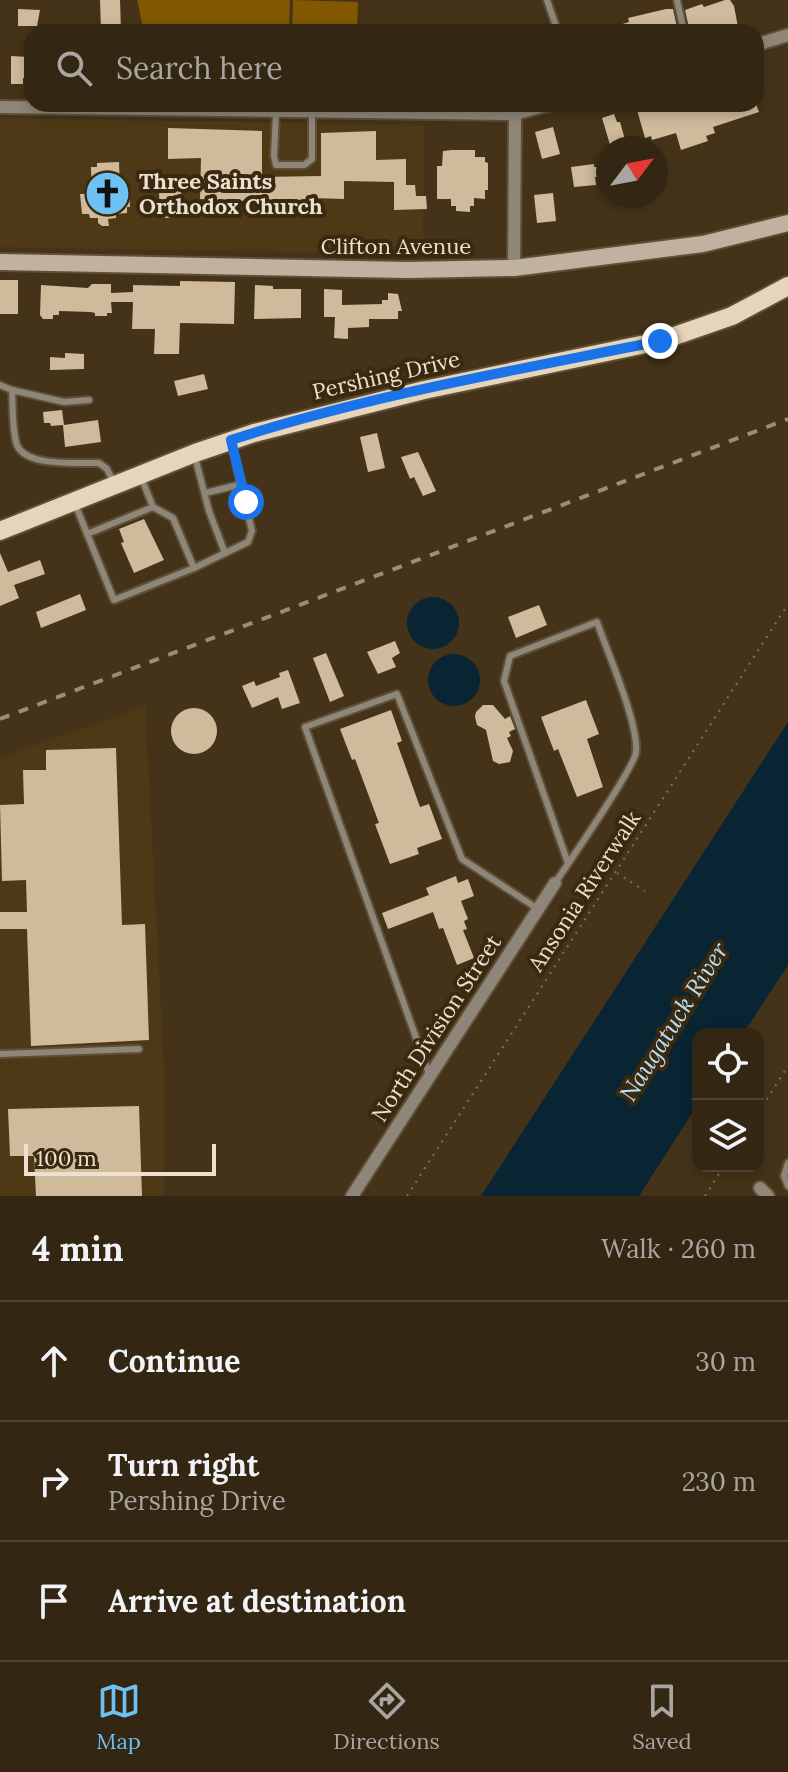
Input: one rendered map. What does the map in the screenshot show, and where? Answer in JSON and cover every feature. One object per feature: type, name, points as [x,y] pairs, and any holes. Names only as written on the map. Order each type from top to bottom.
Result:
[{"type":"main road","name":"Clifton Avenue","points":[[0,262],[407,270],[514,268],[703,244],[788,223]]},
{"type":"main road","name":"Pershing Drive","points":[[0,531],[195,453],[288,422],[660,341],[732,316],[788,286]]},
{"type":"street","points":[[764,42],[788,35]]},
{"type":"street","points":[[0,107],[24,107]]},
{"type":"street","points":[[416,112],[522,112]]},
{"type":"street","points":[[514,268],[515,114]]},
{"type":"street","name":"North Division Street","points":[[352,1196],[555,883]]},
{"type":"lane","points":[[547,0],[555,24]]},
{"type":"lane","points":[[677,0],[682,24]]},
{"type":"lane","points":[[276,112],[276,165],[304,165],[312,159],[317,112]]},
{"type":"lane","points":[[0,385],[64,402],[89,400]]},
{"type":"lane","points":[[12,390],[19,450],[38,461],[99,463],[107,469],[114,484]]},
{"type":"lane","points":[[74,501],[114,600],[194,568],[248,542],[252,531],[231,440]]},
{"type":"lane","points":[[195,453],[225,553]]},
{"type":"lane","points":[[140,476],[153,507],[173,518],[194,568]]},
{"type":"lane","points":[[205,493],[242,484]]},
{"type":"lane","points":[[87,534],[153,507]]},
{"type":"lane","points":[[555,883],[568,863],[637,755],[635,732],[597,622],[510,656],[504,681],[568,863]]},
{"type":"lane","points":[[429,1074],[305,727],[397,694],[462,859],[538,909]]},
{"type":"lane","points":[[0,1054],[139,1049]]},
{"type":"lane","points":[[788,1163],[784,1174],[788,1186]]},
{"type":"path","name":"Ansonia Riverwalk","points":[[407,1196],[788,604]]},
{"type":"path","points":[[616,872],[645,891]]},
{"type":"path","points":[[764,1104],[788,1066]]},
{"type":"path","points":[[705,1196],[720,1172]]},
{"type":"shaded area","points":[[137,0],[290,0],[289,24],[142,24]]},
{"type":"shaded area","points":[[293,0],[358,2],[357,24],[292,24]]},
{"type":"shaded area","points":[[0,118],[424,125],[423,254],[0,247]]},
{"type":"shaded area","points":[[145,706],[164,1068],[164,1196],[0,1196],[0,758]]},
{"type":"water","points":[[433,597],[452,604],[459,623],[452,642],[433,649],[414,642],[407,623],[414,604]]},
{"type":"water","points":[[454,654],[473,661],[480,680],[473,699],[454,706],[435,699],[428,680],[435,661]]},
{"type":"water","name":"Naugatuck River","points":[[788,722],[788,965],[747,1028],[692,1028],[692,1113],[639,1196],[481,1196]]},
{"type":"building","points":[[100,0],[120,0],[121,24],[101,24]]},
{"type":"building","points":[[730,0],[737,24],[688,24],[685,10],[702,4],[704,7]]},
{"type":"building","points":[[18,9],[40,10],[37,24],[18,26]]},
{"type":"building","points":[[673,9],[676,24],[622,24],[629,22],[628,18]]},
{"type":"building","points":[[11,56],[24,57],[23,84],[11,84]]},
{"type":"building","points":[[638,112],[759,112],[713,127],[715,133],[706,136],[708,141],[681,150],[676,133],[644,136]]},
{"type":"building","points":[[614,114],[624,136],[607,136],[602,118]]},
{"type":"building","points":[[553,127],[560,154],[542,159],[535,132]]},
{"type":"building","points":[[168,128],[262,131],[262,177],[321,176],[321,133],[376,131],[376,160],[406,159],[406,185],[415,185],[416,196],[426,196],[427,209],[394,210],[394,182],[344,181],[344,199],[311,198],[311,204],[200,199],[201,158],[168,159]]},
{"type":"building","points":[[475,150],[475,157],[485,157],[488,163],[485,199],[474,198],[470,212],[456,211],[456,206],[451,206],[451,199],[437,199],[437,166],[442,166],[443,151]]},
{"type":"building","name":"Three Saints Orthodox Church","points":[[119,162],[120,193],[129,193],[130,207],[127,207],[127,213],[108,219],[109,226],[102,226],[98,218],[82,214],[80,194],[92,194],[91,167],[97,167],[97,163]]},
{"type":"building","points":[[594,164],[596,185],[574,187],[571,167]]},
{"type":"building","points":[[163,185],[181,185],[182,218],[160,218],[159,191],[163,191]]},
{"type":"building","points":[[553,193],[556,221],[537,223],[534,195]]},
{"type":"building","points":[[0,280],[18,280],[18,314],[0,314]]},
{"type":"building","points":[[180,281],[235,282],[234,324],[180,323],[179,354],[154,354],[155,329],[132,329],[133,302],[111,302],[112,313],[107,313],[107,316],[59,311],[53,319],[43,319],[40,315],[41,285],[88,288],[92,284],[111,284],[111,293],[133,292],[133,285],[180,286]]},
{"type":"building","points":[[255,285],[273,286],[273,289],[301,289],[301,318],[254,319]]},
{"type":"building","points":[[324,289],[342,290],[342,305],[382,304],[382,300],[388,300],[388,293],[398,294],[402,311],[398,311],[398,319],[369,319],[369,327],[348,328],[348,339],[334,338],[335,317],[324,317]]},
{"type":"building","points":[[65,353],[84,354],[84,369],[50,370],[50,357],[65,358]]},
{"type":"building","points":[[204,374],[208,389],[178,396],[174,381]]},
{"type":"building","points":[[62,410],[64,425],[98,420],[101,442],[65,447],[63,425],[44,423],[43,412]]},
{"type":"building","points":[[377,433],[385,468],[368,472],[360,437]]},
{"type":"building","points":[[418,452],[436,491],[423,496],[414,477],[410,479],[401,457]]},
{"type":"building","points":[[144,519],[164,560],[134,573],[121,543],[124,542],[119,529]]},
{"type":"building","points":[[0,553],[8,572],[40,560],[45,574],[14,585],[19,598],[0,606]]},
{"type":"building","points":[[80,594],[86,610],[41,628],[36,612]]},
{"type":"building","points":[[539,605],[547,625],[516,638],[508,617]]},
{"type":"building","points":[[395,641],[400,653],[392,658],[396,667],[378,674],[367,652]]},
{"type":"building","points":[[326,653],[344,696],[330,702],[313,658]]},
{"type":"building","points":[[288,670],[300,703],[282,709],[278,697],[252,708],[242,686],[254,681],[256,686],[280,677],[279,673]]},
{"type":"building","points":[[586,700],[599,734],[587,739],[603,787],[577,797],[541,717]]},
{"type":"building","points":[[483,705],[493,705],[505,719],[510,716],[515,729],[509,732],[511,736],[507,738],[513,751],[510,762],[499,764],[493,761],[486,730],[477,725],[475,717]]},
{"type":"building","points":[[194,708],[211,714],[217,731],[211,748],[194,754],[177,748],[171,731],[177,714]]},
{"type":"building","points":[[391,710],[402,741],[397,743],[420,807],[429,804],[442,839],[417,848],[419,854],[390,864],[375,824],[379,823],[340,729]]},
{"type":"building","points":[[116,748],[122,925],[145,924],[149,1040],[31,1046],[27,929],[0,929],[0,912],[27,912],[26,880],[2,881],[0,805],[24,804],[23,770],[46,770],[46,750]]},
{"type":"building","points":[[456,876],[458,883],[468,879],[474,896],[461,901],[468,919],[464,921],[467,929],[463,930],[474,958],[457,965],[443,928],[439,929],[433,912],[388,929],[382,913],[429,895],[426,888]]},
{"type":"building","points":[[139,1106],[142,1196],[36,1196],[34,1156],[10,1156],[8,1109]]},
{"type":"railway","points":[[0,719],[788,419]]},
{"type":"place","name":"Three Saints Orthodox Church","points":[[108,194]]},
{"type":"route","points":[[246,502],[231,440],[288,422],[424,390],[660,341]]}]
